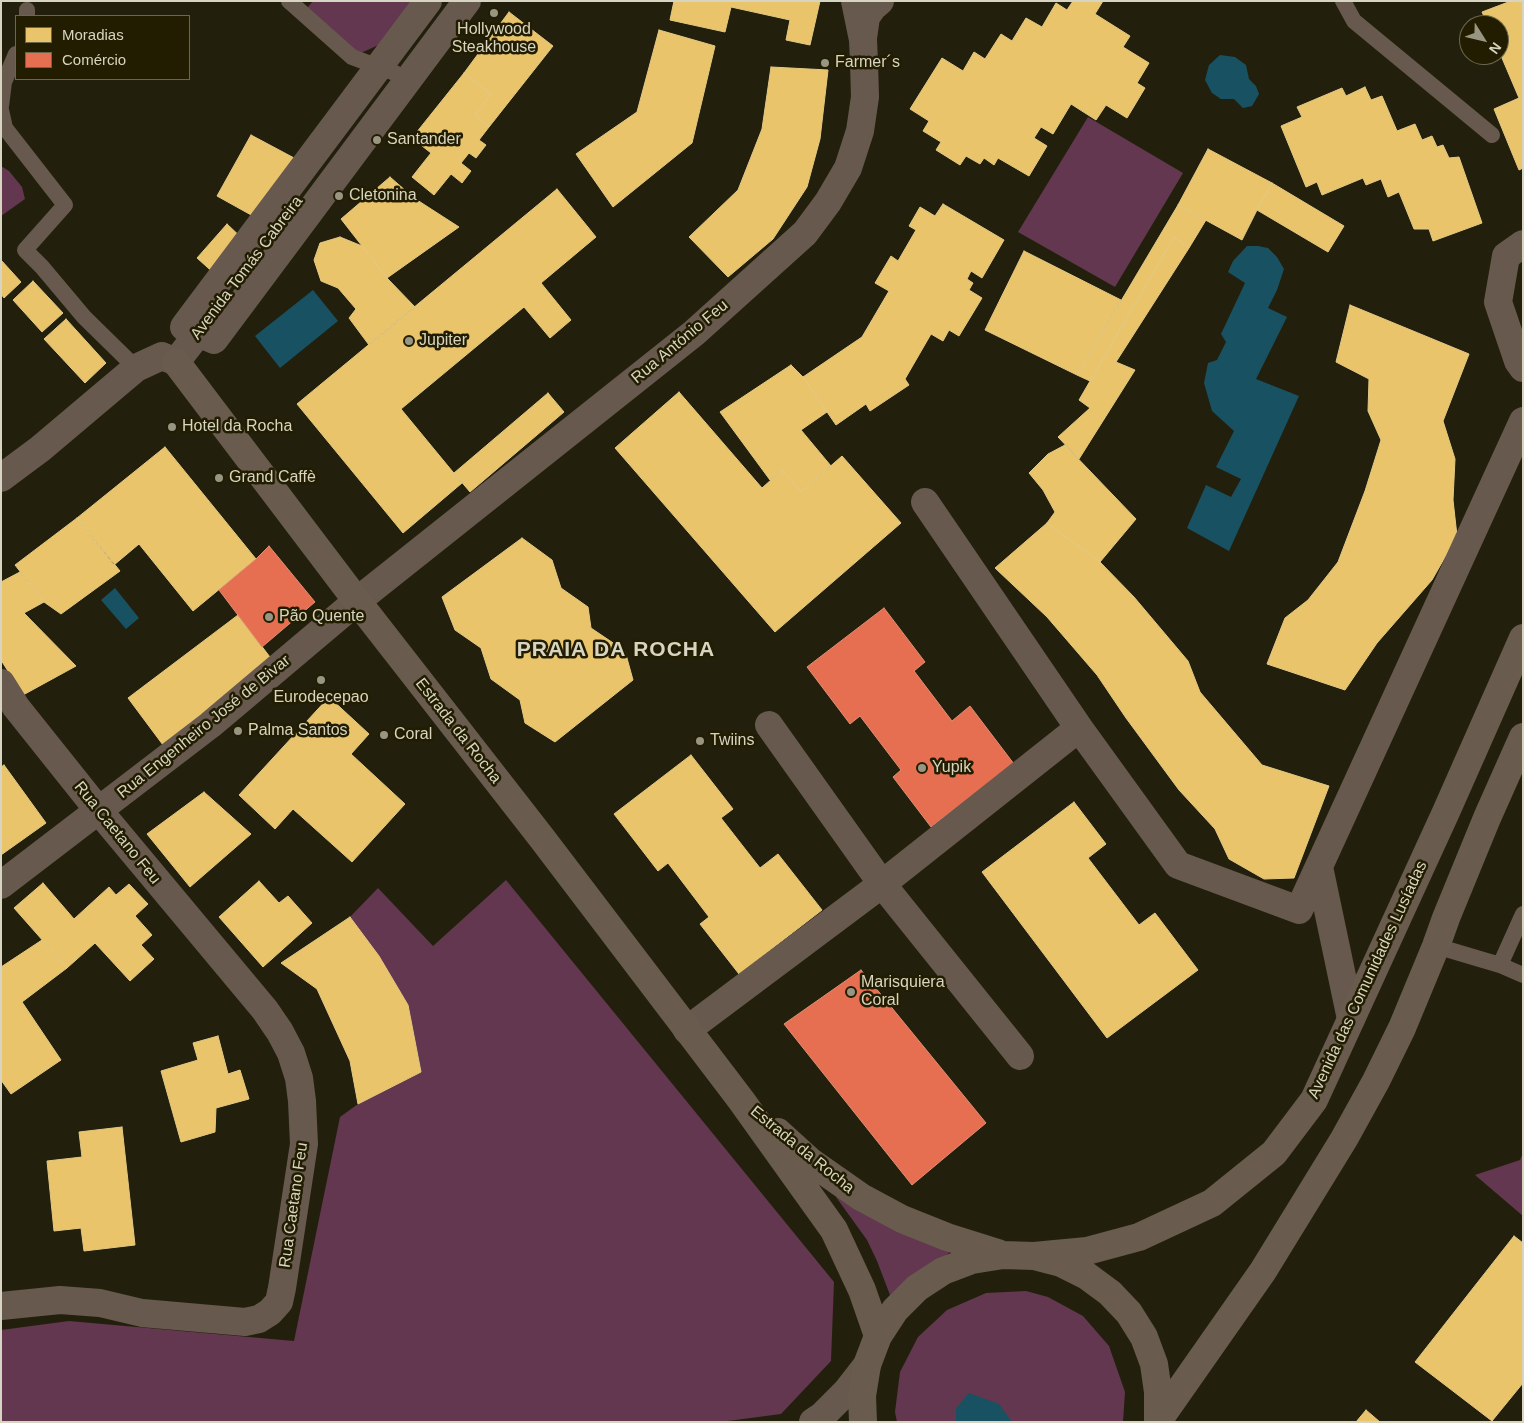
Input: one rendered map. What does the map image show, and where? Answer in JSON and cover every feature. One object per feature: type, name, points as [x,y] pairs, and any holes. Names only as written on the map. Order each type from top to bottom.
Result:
[{"type":"main road","name":"Estrada da Rocha","points":[[176,362],[357,601],[541,836],[741,1100],[834,1230],[862,1290],[878,1336]]},
{"type":"main road","name":"Avenida das Comunidades Lusíadas","points":[[1034,1256],[1087,1251],[1138,1237],[1212,1203],[1274,1153],[1314,1100],[1523,638]]},
{"type":"main road","points":[[1158,1421],[1263,1271],[1344,1139],[1376,1080],[1402,1028],[1487,818],[1523,737]]},
{"type":"main road","name":"Estrada da Rocha","points":[[741,1100],[811,1162],[861,1198],[902,1219],[947,1238],[1003,1255]]},
{"type":"main road","points":[[863,1422],[862,1396],[867,1365],[878,1336],[895,1310],[917,1288],[943,1271],[972,1260],[1003,1255],[1034,1256],[1061,1264],[1087,1276],[1110,1292],[1129,1314],[1144,1337],[1154,1364],[1158,1392],[1158,1421]]},
{"type":"street","points":[[388,69],[428,1]]},
{"type":"street","name":"Avenida Tomás Cabreira","points":[[176,362],[388,69],[449,1]]},
{"type":"street","points":[[198,332],[214,340],[467,1]]},
{"type":"street","name":"Rua António Feu","points":[[357,601],[694,332],[806,233],[828,202],[848,168],[860,131],[865,97],[863,40],[855,1]]},
{"type":"street","points":[[863,40],[866,16],[880,1]]},
{"type":"street","points":[[1523,244],[1506,256],[1498,302],[1518,361],[1523,368]]},
{"type":"street","points":[[1,478],[40,449],[136,368],[162,356],[176,362]]},
{"type":"street","points":[[926,502],[1078,728],[1178,865],[1299,910],[1523,421]]},
{"type":"street","name":"Rua Engenheiro José de Bivar","points":[[1,885],[210,725],[357,601]]},
{"type":"street","name":"Rua Caetano Feu","points":[[1,683],[9,711],[98,811],[265,1010],[280,1032],[291,1052],[299,1078],[304,1144],[282,1288],[278,1302],[270,1312],[259,1319],[245,1322],[142,1312],[100,1303],[60,1300],[1,1306]]},
{"type":"street","points":[[769,725],[882,884],[1020,1056]]},
{"type":"street","points":[[687,1030],[882,884],[1078,728]]},
{"type":"street","points":[[1318,867],[1351,1019]]},
{"type":"street","points":[[813,1422],[822,1416],[846,1392],[867,1365]]},
{"type":"lane","points":[[1343,1],[1354,22],[1492,135]]},
{"type":"lane","points":[[291,2],[352,57],[388,69]]},
{"type":"lane","points":[[15,56],[4,82],[1,108],[5,128],[65,206],[25,250],[42,266],[84,317],[136,368]]},
{"type":"lane","points":[[1500,965],[1523,914]]},
{"type":"lane","points":[[1436,946],[1500,965],[1523,975]]},
{"type":"shaded area","points":[[313,1],[428,1],[405,33],[352,57],[303,13]]},
{"type":"shaded area","points":[[1088,117],[1183,173],[1115,287],[1018,232]]},
{"type":"shaded area","points":[[1,166],[9,171],[22,187],[25,199],[1,216]]},
{"type":"shaded area","points":[[506,880],[834,1282],[831,1361],[781,1414],[720,1422],[1,1422],[1,1330],[69,1321],[294,1341],[340,1117],[358,1104],[421,1072],[408,1005],[379,956],[350,917],[378,888],[433,946]]},
{"type":"shaded area","points":[[1523,1153],[1523,1216],[1475,1175],[1520,1160]]},
{"type":"shaded area","points":[[836,1192],[950,1252],[894,1299],[890,1295],[867,1240],[836,1197]]},
{"type":"shaded area","points":[[1026,1291],[1048,1297],[1083,1316],[1109,1346],[1125,1392],[1123,1422],[897,1422],[895,1412],[900,1372],[918,1337],[947,1310],[986,1293]]},
{"type":"water","points":[[1220,55],[1235,57],[1246,65],[1249,79],[1256,86],[1259,94],[1252,106],[1243,108],[1234,99],[1221,99],[1212,93],[1205,80],[1209,65]]},
{"type":"water","points":[[1247,246],[1268,248],[1277,257],[1284,269],[1268,308],[1287,317],[1256,379],[1299,396],[1229,551],[1187,528],[1206,485],[1231,497],[1241,479],[1216,467],[1234,431],[1212,411],[1204,383],[1208,363],[1217,360],[1226,342],[1221,334],[1245,283],[1228,272],[1233,261]]},
{"type":"water","points":[[313,290],[338,321],[280,368],[255,336]]},
{"type":"water","points":[[115,588],[139,618],[126,629],[101,600]]},
{"type":"water","points":[[969,1393],[999,1404],[1012,1422],[956,1422],[956,1408]]},
{"type":"building: Moradias","points":[[674,1],[820,1],[810,45],[786,40],[790,20],[731,7],[725,32],[670,20]]},
{"type":"building: Moradias","points":[[1073,1],[1103,1],[1095,14],[1130,36],[1123,47],[1149,63],[1137,83],[1145,88],[1127,118],[1106,105],[1096,120],[1071,104],[1053,134],[1041,127],[1034,138],[1047,146],[1029,176],[998,158],[994,165],[984,158],[980,164],[966,156],[960,165],[936,150],[941,142],[923,131],[929,121],[910,109],[942,58],[963,71],[974,52],[985,59],[1001,34],[1012,41],[1026,18],[1042,27],[1056,3],[1067,10]]},
{"type":"building: Moradias","points":[[1511,1],[1523,1],[1523,168],[1519,170],[1494,109],[1519,98],[1505,65],[1509,65],[1509,15],[1483,15],[1482,12]]},
{"type":"building: Moradias","points":[[509,12],[553,46],[489,127],[475,115],[491,94],[464,73]]},
{"type":"building: Moradias","points":[[659,30],[715,46],[692,143],[613,207],[576,154],[637,112]]},
{"type":"building: Moradias","points":[[771,67],[828,70],[820,139],[807,187],[773,239],[728,277],[689,237],[738,190],[762,129]]},
{"type":"building: Moradias","points":[[464,73],[491,94],[475,115],[489,127],[479,140],[486,145],[476,158],[469,153],[461,163],[471,171],[462,183],[451,174],[434,195],[412,177],[431,153],[412,138]]},
{"type":"building: Moradias","points":[[1365,87],[1371,100],[1382,96],[1397,131],[1415,124],[1422,140],[1432,136],[1437,147],[1443,145],[1449,158],[1459,157],[1482,223],[1433,241],[1429,229],[1414,229],[1399,192],[1388,197],[1381,179],[1366,185],[1363,178],[1322,195],[1317,182],[1306,187],[1281,126],[1302,117],[1297,107],[1342,88],[1346,96]]},
{"type":"building: Moradias","points":[[251,135],[296,159],[262,221],[217,196]]},
{"type":"building: Moradias","points":[[1208,149],[1272,183],[1242,240],[1178,205]]},
{"type":"building: Moradias","points":[[390,177],[414,198],[459,227],[387,278],[341,219]]},
{"type":"building: Moradias","points":[[1272,183],[1344,226],[1328,252],[1257,210]]},
{"type":"building: Moradias","points":[[557,189],[596,237],[541,283],[571,320],[550,338],[524,307],[401,409],[462,483],[403,533],[297,404]]},
{"type":"building: Moradias","points":[[943,204],[1004,240],[982,278],[971,271],[967,279],[973,283],[969,290],[982,298],[959,336],[949,330],[943,341],[931,334],[905,379],[909,385],[870,411],[866,404],[836,425],[803,377],[862,337],[889,291],[875,283],[891,256],[898,261],[916,230],[909,226],[920,207],[935,216]]},
{"type":"building: Moradias","points":[[1178,205],[1206,220],[1189,248],[1174,237],[1090,381],[1077,375]]},
{"type":"building: Moradias","points":[[227,224],[246,242],[216,275],[197,258]]},
{"type":"building: Moradias","points":[[340,237],[362,246],[387,278],[415,307],[369,345],[349,318],[356,309],[338,288],[321,281],[314,260],[320,243]]},
{"type":"building: Moradias","points":[[1174,237],[1189,248],[1116,362],[1135,370],[1079,459],[1058,437],[1090,408],[1079,400]]},
{"type":"building: Moradias","points":[[1024,251],[1121,300],[1077,375],[985,330]]},
{"type":"building: Moradias","points":[[1,260],[21,282],[4,298],[1,294]]},
{"type":"building: Moradias","points":[[33,281],[63,313],[42,332],[13,300]]},
{"type":"building: Moradias","points":[[1350,305],[1469,354],[1443,421],[1455,459],[1453,500],[1457,536],[1432,580],[1377,643],[1345,690],[1267,664],[1285,618],[1308,600],[1338,562],[1365,491],[1381,440],[1368,411],[1369,379],[1336,362]]},
{"type":"building: Moradias","points":[[66,319],[106,363],[85,383],[44,339]]},
{"type":"building: Moradias","points":[[791,365],[803,377],[827,412],[801,430],[831,466],[801,492],[782,470],[770,480],[720,412]]},
{"type":"building: Moradias","points":[[679,392],[762,488],[782,470],[801,492],[842,456],[901,523],[775,632],[615,448]]},
{"type":"building: Moradias","points":[[548,393],[564,412],[470,492],[454,473]]},
{"type":"building: Moradias","points":[[1065,445],[1136,519],[1100,562],[1047,523],[1055,512],[1043,490],[1029,473],[1048,454]]},
{"type":"building: Moradias","points":[[165,447],[256,559],[193,611],[139,544],[114,565],[77,518]]},
{"type":"building: Moradias","points":[[77,518],[120,571],[61,614],[44,602],[15,565]]},
{"type":"building: Moradias","points":[[1047,523],[1100,562],[1134,597],[1188,661],[1200,692],[1262,765],[1329,786],[1294,878],[1264,879],[1229,859],[1215,829],[1179,790],[1097,675],[1047,617],[995,568]]},
{"type":"building: Moradias","points":[[522,538],[552,560],[561,588],[588,607],[591,628],[625,651],[633,680],[555,742],[525,723],[520,700],[491,679],[481,648],[455,630],[442,597]]},
{"type":"building: Moradias","points":[[20,572],[44,602],[24,613],[76,666],[23,695],[1,660],[1,582]]},
{"type":"building: Moradias","points":[[238,615],[273,661],[163,745],[128,698]]},
{"type":"building: Moradias","points":[[329,697],[369,734],[351,754],[405,804],[352,862],[293,809],[275,829],[239,795]]},
{"type":"building: Moradias","points":[[691,755],[733,809],[721,818],[760,868],[778,854],[822,910],[739,974],[700,924],[709,917],[668,863],[658,871],[614,814]]},
{"type":"building: Moradias","points":[[4,765],[46,823],[1,855],[1,767]]},
{"type":"building: Moradias","points":[[204,792],[251,834],[190,887],[147,834]]},
{"type":"building: Moradias","points":[[1074,802],[1106,844],[1088,858],[1139,925],[1155,913],[1198,970],[1107,1038],[982,872]]},
{"type":"building: Moradias","points":[[259,881],[279,903],[288,896],[312,923],[263,967],[219,917]]},
{"type":"building: Moradias","points":[[43,883],[74,919],[109,887],[116,895],[129,884],[148,904],[135,916],[152,935],[141,945],[154,959],[130,981],[95,943],[67,968],[14,908]]},
{"type":"building: Moradias","points":[[350,917],[379,956],[408,1005],[421,1072],[358,1104],[350,1061],[317,989],[281,963]]},
{"type":"building: Moradias","points":[[42,940],[67,968],[22,1002],[61,1060],[11,1094],[1,1080],[1,967]]},
{"type":"building: Moradias","points":[[218,1036],[228,1074],[240,1070],[249,1099],[216,1108],[215,1132],[181,1142],[161,1071],[198,1060],[193,1043]]},
{"type":"building: Moradias","points":[[122,1127],[135,1245],[84,1251],[81,1228],[54,1231],[47,1161],[82,1157],[79,1132]]},
{"type":"building: Moradias","points":[[1514,1236],[1523,1243],[1523,1383],[1492,1421],[1415,1362]]},
{"type":"building: Moradias","points":[[1366,1410],[1380,1422],[1356,1422]]},
{"type":"building: Comércio","points":[[269,546],[315,602],[262,647],[219,590]]},
{"type":"building: Comércio","points":[[884,608],[925,662],[914,671],[952,721],[970,706],[1014,764],[931,827],[893,777],[901,770],[860,716],[850,724],[807,667]]},
{"type":"building: Comércio","points":[[861,970],[986,1123],[912,1185],[784,1024]]},
{"type":"place","name":"Hollywood Steakhouse","points":[[494,13]]},
{"type":"place","name":"Farmer´s","points":[[825,63]]},
{"type":"place","name":"Santander","points":[[377,140]]},
{"type":"place","name":"Cletonina","points":[[339,196]]},
{"type":"place","name":"Jupiter","points":[[409,341]]},
{"type":"place","name":"Hotel da Rocha","points":[[172,427]]},
{"type":"place","name":"Grand Caffè","points":[[219,478]]},
{"type":"place","name":"Pão Quente","points":[[269,617]]},
{"type":"place","name":"Eurodecepao","points":[[321,680]]},
{"type":"place","name":"Palma Santos","points":[[238,731]]},
{"type":"place","name":"Coral","points":[[384,735]]},
{"type":"place","name":"Twiins","points":[[700,741]]},
{"type":"place","name":"Yupik","points":[[922,768]]},
{"type":"place","name":"Marisquiera Coral","points":[[851,992]]},
{"type":"district","name":"PRAIA DA ROCHA","points":[[616,650]]}]
